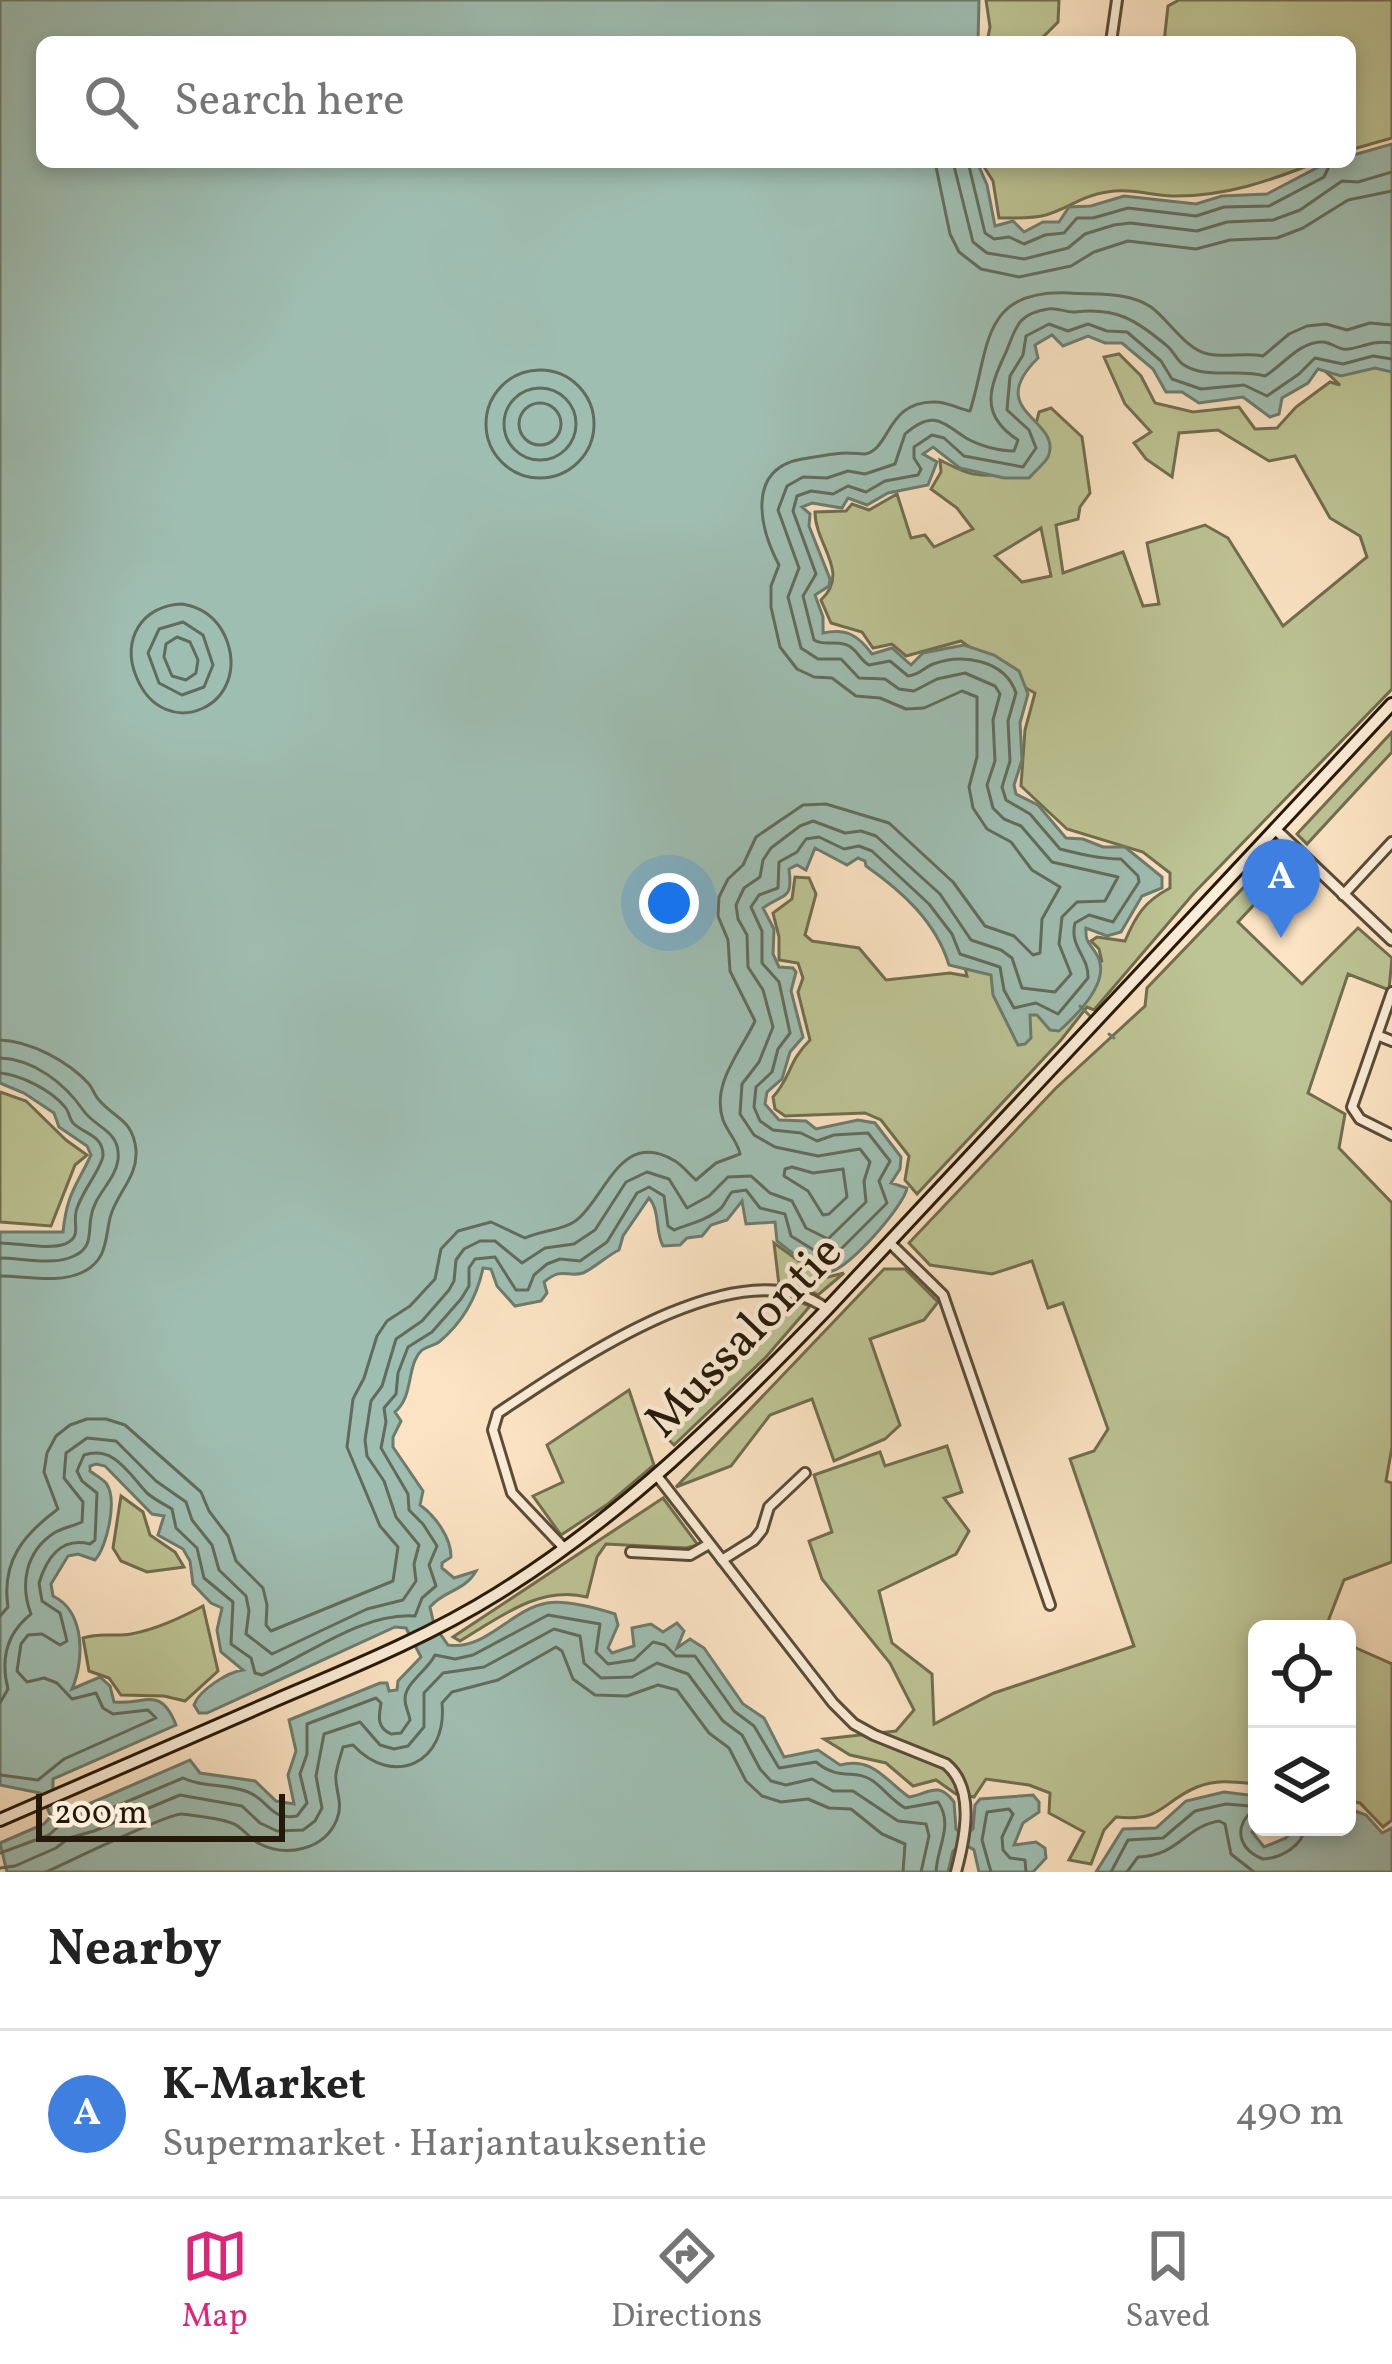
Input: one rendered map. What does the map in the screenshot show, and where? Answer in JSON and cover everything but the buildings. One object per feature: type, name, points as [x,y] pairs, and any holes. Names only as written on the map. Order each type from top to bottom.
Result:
[{"type":"main road","name":"Mussalontie","points":[[0,1820],[446,1622],[565,1550],[658,1477],[740,1400],[1392,704]]},
{"type":"street","points":[[1112,36],[1117,0]]},
{"type":"street","points":[[1275,829],[1392,940]]},
{"type":"street","points":[[1343,895],[1392,842]]},
{"type":"street","points":[[1392,992],[1352,1107],[1360,1119],[1392,1136]]},
{"type":"street","points":[[1377,1035],[1392,1041]]},
{"type":"street","points":[[889,1242],[943,1295],[1050,1605]]},
{"type":"street","points":[[565,1550],[512,1493],[493,1430],[498,1413],[639,1326],[713,1296],[799,1292],[826,1309]]},
{"type":"street","points":[[722,1560],[754,1540],[770,1507],[805,1473]]},
{"type":"street","points":[[658,1477],[854,1724],[946,1764],[956,1773],[965,1790],[956,1872]]},
{"type":"street","points":[[631,1552],[689,1555],[709,1544]]},
{"type":"green space","points":[[986,0],[1059,0],[1058,22],[1044,36],[988,36]]},
{"type":"green space","points":[[1179,0],[1392,0],[1392,138],[1356,148],[1356,36],[1165,36],[1168,6]]},
{"type":"green space","points":[[985,168],[1300,168],[1228,191],[1191,196],[1107,192],[1046,215],[1017,218],[999,218],[993,181]]},
{"type":"green space","points":[[1392,315],[1392,689],[1194,893],[1094,1010],[1087,1007],[917,1194],[905,1180],[909,1156],[881,1120],[865,1113],[785,1116],[775,1109],[773,1097],[810,1040],[798,992],[803,978],[798,963],[779,960],[773,913],[792,899],[795,877],[809,878],[816,894],[805,935],[812,941],[859,948],[886,980],[950,973],[967,976],[964,964],[1071,1003],[1098,957],[1102,962],[1091,941],[1097,937],[1125,941],[1142,910],[1170,888],[1170,873],[1143,852],[1067,829],[1021,786],[1025,730],[1035,693],[961,641],[906,656],[892,644],[873,648],[862,632],[831,623],[821,600],[833,579],[832,569],[815,512],[846,511],[852,504],[869,510],[897,494],[911,538],[925,535],[934,547],[973,529],[957,508],[931,489],[941,472],[940,460],[972,474],[1008,472],[1034,432],[1039,412],[1051,408],[1082,437],[1090,493],[1078,519],[1056,525],[1063,573],[1123,552],[1143,606],[1159,604],[1147,543],[1205,525],[1228,538],[1283,626],[1367,557],[1360,536],[1330,518],[1295,456],[1269,461],[1218,430],[1179,433],[1172,477],[1146,459],[1134,443],[1151,432],[1125,404],[1104,357],[1119,354],[1141,376],[1155,403],[1193,412],[1239,407],[1255,429],[1277,428],[1330,382],[1340,385],[1323,369]],"holes":[[[1041,528],[1051,576],[1022,582],[995,556]]]},
{"type":"green space","points":[[1392,732],[1392,752],[1307,844],[1297,834]]},
{"type":"green space","points":[[1245,886],[1262,896],[1238,922],[1302,984],[1358,928],[1392,958],[1389,990],[1348,974],[1308,1093],[1345,1114],[1339,1148],[1392,1203],[1392,1447],[1386,1481],[1392,1483],[1392,1562],[1344,1580],[1328,1620],[1248,1620],[1248,1783],[1204,1784],[1153,1814],[1116,1817],[1104,1830],[1091,1864],[1069,1860],[1084,1832],[1049,1813],[1050,1793],[986,1779],[974,1797],[956,1794],[936,1780],[913,1786],[886,1763],[850,1755],[824,1739],[896,1731],[914,1710],[890,1663],[822,1579],[809,1541],[832,1532],[814,1475],[880,1452],[885,1466],[947,1446],[962,1492],[944,1498],[969,1531],[956,1554],[879,1591],[892,1643],[932,1674],[934,1724],[994,1693],[1134,1646],[1070,1459],[1094,1451],[1108,1429],[1063,1303],[1048,1308],[1032,1261],[992,1274],[930,1265],[909,1243],[1056,1088],[1145,1006],[1147,988]]},
{"type":"green space","points":[[0,1092],[26,1101],[87,1155],[75,1165],[51,1226],[0,1222]]},
{"type":"green space","points":[[774,1243],[807,1262],[816,1275],[844,1273],[818,1295],[802,1286],[779,1285]]},
{"type":"green space","points":[[884,1269],[905,1269],[938,1302],[924,1320],[870,1339],[900,1425],[885,1439],[834,1461],[812,1399],[770,1415],[731,1466],[676,1487]]},
{"type":"green space","points":[[780,1294],[810,1306],[766,1357],[674,1445],[667,1438],[667,1426],[760,1344],[780,1317]]},
{"type":"green space","points":[[629,1390],[654,1465],[561,1535],[533,1496],[563,1482],[547,1445]]},
{"type":"green space","points":[[121,1496],[143,1512],[150,1535],[175,1552],[184,1567],[147,1572],[121,1561],[113,1548]]},
{"type":"green space","points":[[663,1498],[698,1545],[606,1544],[597,1557],[587,1597],[570,1594],[537,1599],[460,1641],[453,1637]]},
{"type":"green space","points":[[203,1606],[218,1671],[185,1701],[121,1695],[109,1678],[89,1671],[83,1638],[141,1632]]},
{"type":"green space","points":[[1356,1648],[1392,1664],[1392,1820],[1383,1827],[1356,1802]]},
{"type":"water","points":[[0,0],[979,0],[978,36],[36,36],[36,168],[980,168],[995,226],[1013,221],[1024,232],[1043,222],[1059,222],[1069,207],[1124,196],[1196,204],[1222,196],[1267,194],[1317,168],[1356,168],[1356,154],[1392,144],[1392,372],[1375,368],[1341,376],[1318,369],[1308,383],[1282,398],[1279,414],[1270,417],[1243,397],[1199,403],[1182,392],[1166,392],[1153,369],[1122,343],[1088,336],[1063,346],[1052,335],[1035,345],[1038,358],[1018,391],[1021,403],[1050,444],[1048,457],[1029,478],[960,468],[933,447],[923,454],[937,462],[928,485],[888,493],[867,505],[848,498],[842,508],[812,503],[802,507],[810,514],[809,526],[830,579],[829,586],[815,595],[823,633],[851,634],[872,654],[892,648],[911,665],[923,653],[964,645],[994,655],[1019,671],[1028,694],[1020,723],[1022,760],[1016,794],[1038,805],[1066,838],[1125,847],[1162,877],[1162,888],[1142,896],[1121,932],[1107,936],[1086,928],[1100,976],[1083,1007],[1059,1031],[1030,1015],[1031,1038],[1018,1045],[993,995],[991,975],[949,965],[927,922],[865,861],[858,858],[847,865],[815,848],[806,870],[797,865],[789,869],[786,894],[763,908],[774,929],[773,954],[779,967],[796,972],[791,991],[803,1037],[790,1052],[782,1079],[767,1092],[765,1104],[779,1120],[806,1121],[816,1129],[858,1120],[875,1123],[901,1157],[891,1183],[907,1188],[896,1208],[849,1261],[825,1272],[777,1241],[775,1222],[746,1224],[742,1201],[727,1220],[711,1225],[702,1236],[663,1246],[649,1198],[619,1250],[583,1273],[550,1277],[544,1282],[547,1293],[541,1301],[515,1306],[497,1286],[491,1269],[483,1268],[462,1317],[416,1358],[405,1398],[395,1412],[401,1421],[393,1447],[423,1491],[420,1505],[448,1542],[451,1557],[442,1568],[454,1578],[476,1571],[430,1607],[434,1625],[448,1645],[474,1642],[547,1603],[615,1614],[618,1625],[608,1648],[612,1653],[634,1646],[632,1628],[651,1624],[663,1632],[677,1623],[684,1631],[677,1648],[690,1639],[704,1648],[743,1704],[764,1718],[784,1757],[818,1750],[840,1765],[870,1767],[909,1797],[943,1792],[954,1802],[956,1829],[964,1836],[973,1829],[980,1799],[1033,1795],[1039,1812],[1023,1823],[1014,1845],[1036,1842],[1045,1848],[1046,1858],[1033,1872],[979,1872],[974,1850],[963,1843],[953,1851],[948,1872],[7,1872],[0,1843],[44,1824],[51,1816],[40,1793],[0,1785],[0,1232],[63,1232],[70,1199],[91,1155],[87,1146],[59,1127],[54,1113],[0,1083]],"holes":[[[90,1466],[105,1466],[152,1514],[164,1516],[158,1535],[183,1549],[193,1584],[222,1608],[217,1630],[221,1652],[243,1670],[202,1693],[194,1705],[199,1713],[395,1627],[406,1628],[421,1657],[398,1681],[397,1690],[389,1691],[387,1683],[380,1683],[289,1720],[296,1751],[288,1775],[294,1804],[276,1801],[255,1781],[200,1773],[190,1760],[68,1811],[53,1790],[53,1779],[176,1725],[158,1701],[114,1702],[110,1686],[100,1677],[72,1689],[79,1665],[77,1625],[64,1603],[53,1596],[51,1584],[68,1556],[95,1560],[107,1534],[109,1490]]]},
{"type":"water","points":[[1224,1792],[1248,1795],[1248,1836],[1255,1836],[1264,1847],[1288,1836],[1356,1836],[1356,1811],[1382,1833],[1392,1828],[1392,1872],[1096,1872],[1123,1829],[1156,1828],[1186,1801]]},
{"type":"waterway","points":[[1080,1006],[1090,1016]]},
{"type":"waterway","points":[[1109,1034],[1114,1038]]},
{"type":"place","name":"K-Market","points":[[1281,938]]}]
